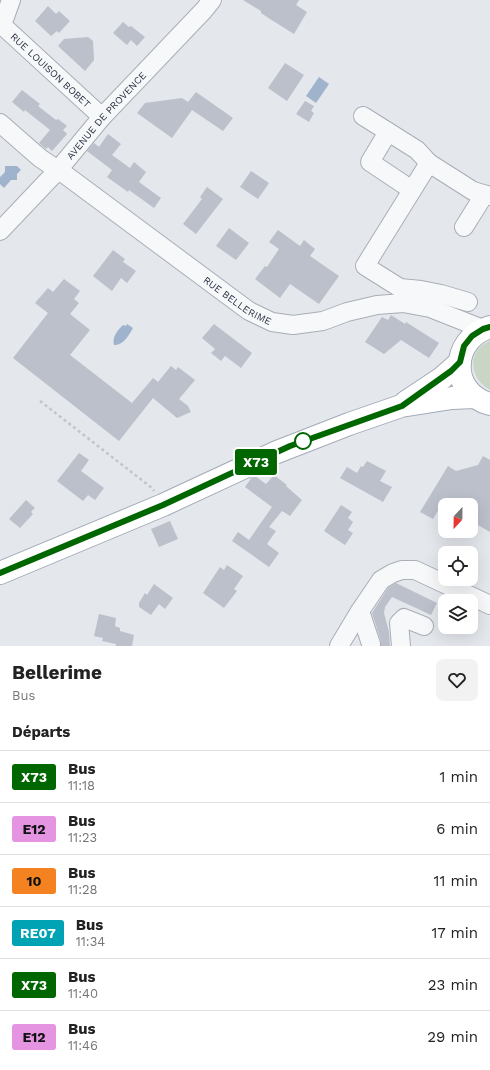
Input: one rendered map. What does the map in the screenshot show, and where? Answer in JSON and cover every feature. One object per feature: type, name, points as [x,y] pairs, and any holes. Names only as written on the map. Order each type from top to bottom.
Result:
[{"type":"main road","points":[[402,406],[442,378],[462,354],[472,336],[486,328]]},
{"type":"main road","points":[[462,354],[460,372],[463,382],[468,390],[483,401]]},
{"type":"main road","points":[[0,573],[163,505],[290,446],[402,406],[452,398],[483,401]]},
{"type":"street","name":"RUE LOUISON BOBET","points":[[11,0],[2,25],[102,117]]},
{"type":"street","name":"AVENUE DE PROVENCE","points":[[0,231],[58,170],[102,117],[203,3]]},
{"type":"street","points":[[362,116],[417,150],[429,163],[473,191],[487,196],[464,227]]},
{"type":"street","name":"RUE BELLERIME","points":[[0,123],[40,158],[249,311],[272,322],[293,325],[323,321],[347,312],[377,305],[403,303],[430,308],[448,316],[486,328]]},
{"type":"street","points":[[388,132],[370,162],[412,190]]},
{"type":"street","points":[[429,163],[365,266],[400,288],[441,294],[468,302]]},
{"type":"street","name":"RUE BELLERIME","points":[[448,316],[458,326],[462,354]]},
{"type":"street","points":[[339,646],[381,580],[392,573],[402,570],[415,570],[490,605]]},
{"type":"street","points":[[360,611],[370,644]]},
{"type":"street","points":[[401,646],[399,623],[404,618],[424,626]]},
{"type":"path","points":[[40,401],[152,488],[163,505]]},
{"type":"green space","points":[[490,341],[490,390],[478,379],[474,372],[473,365],[477,351],[482,345]]},
{"type":"water","points":[[319,77],[329,84],[316,103],[306,96]]},
{"type":"water","points":[[5,166],[17,166],[21,170],[17,174],[17,180],[11,180],[4,188],[0,184],[0,177],[5,172]]},
{"type":"water","points":[[127,324],[133,328],[130,334],[123,342],[114,345],[116,334],[123,325],[126,326]]},
{"type":"building","points":[[243,0],[299,0],[296,5],[307,12],[294,34]]},
{"type":"building","points":[[48,6],[56,14],[59,11],[70,21],[59,33],[57,31],[51,36],[35,21]]},
{"type":"building","points":[[123,22],[129,27],[131,26],[145,37],[137,46],[131,40],[127,45],[113,33]]},
{"type":"building","points":[[88,37],[93,41],[94,60],[85,71],[58,46],[64,39]]},
{"type":"building","points":[[285,63],[304,75],[287,101],[268,88]]},
{"type":"building","points":[[22,90],[40,104],[38,106],[56,120],[58,119],[67,126],[63,130],[67,134],[52,151],[48,147],[46,149],[39,143],[50,130],[25,110],[24,112],[12,102]]},
{"type":"building","points":[[196,92],[233,118],[223,131],[192,110],[172,138],[137,113],[145,103],[182,98],[188,102]]},
{"type":"building","points":[[305,101],[314,106],[311,111],[314,113],[309,122],[296,114]]},
{"type":"building","points":[[108,134],[121,144],[112,155],[130,168],[134,162],[146,172],[139,182],[161,198],[154,208],[129,190],[128,192],[107,177],[112,170],[87,151],[94,143],[99,147]]},
{"type":"building","points":[[251,171],[269,183],[258,199],[240,187]]},
{"type":"building","points":[[207,187],[223,199],[196,234],[183,224],[202,199],[200,197]]},
{"type":"building","points":[[229,228],[249,243],[236,260],[216,246]]},
{"type":"building","points":[[278,230],[300,246],[304,240],[315,249],[310,256],[339,276],[319,304],[290,284],[280,298],[255,279],[265,266],[267,267],[279,249],[269,242]]},
{"type":"building","points":[[113,250],[125,259],[123,262],[136,271],[127,283],[121,278],[112,291],[93,276]]},
{"type":"building","points":[[64,279],[80,291],[74,299],[79,303],[70,314],[90,330],[70,355],[132,403],[153,378],[158,382],[171,366],[176,370],[178,367],[195,380],[179,399],[188,406],[191,412],[177,418],[153,398],[119,441],[13,358],[48,313],[35,303],[48,288],[53,292]]},
{"type":"building","points":[[391,315],[405,324],[406,322],[439,343],[429,358],[401,340],[384,354],[365,342],[382,317],[388,320]]},
{"type":"building","points":[[214,324],[252,353],[241,368],[225,356],[221,361],[211,353],[215,349],[202,338]]},
{"type":"building","points":[[79,453],[89,460],[81,471],[104,488],[95,500],[88,495],[83,501],[57,481]]},
{"type":"building","points":[[483,456],[490,460],[490,532],[478,525],[478,498],[438,498],[438,511],[433,519],[420,512],[448,466],[456,471],[478,465]]},
{"type":"building","points":[[367,461],[386,471],[380,481],[392,487],[383,502],[340,478],[347,467],[357,473],[361,466],[363,467]]},
{"type":"building","points":[[274,475],[302,500],[290,516],[282,511],[269,527],[276,531],[267,544],[279,553],[269,567],[232,541],[238,532],[249,540],[272,507],[245,487],[252,477],[255,476],[266,484]]},
{"type":"building","points":[[26,500],[35,508],[31,512],[33,514],[20,528],[9,519]]},
{"type":"building","points":[[341,505],[352,512],[348,518],[353,522],[348,530],[353,533],[345,545],[324,531]]},
{"type":"building","points":[[170,521],[178,539],[159,547],[151,529]]},
{"type":"building","points":[[227,565],[243,576],[234,589],[237,591],[224,608],[203,593],[220,567],[224,570]]},
{"type":"building","points":[[396,583],[437,603],[431,615],[392,597],[385,607],[384,613],[389,632],[390,646],[381,646],[381,641],[372,613],[388,588]]},
{"type":"building","points":[[154,584],[173,598],[165,609],[159,604],[151,615],[139,607],[139,603],[145,593],[147,595]]},
{"type":"building","points":[[99,614],[116,618],[115,626],[120,628],[120,631],[134,635],[132,646],[116,646],[116,644],[102,641],[103,638],[94,636]]},
{"type":"bus line","name":"X73","points":[[0,573],[163,505],[290,446],[402,406],[451,371],[460,362],[464,346],[472,336],[483,329],[490,327]]}]
